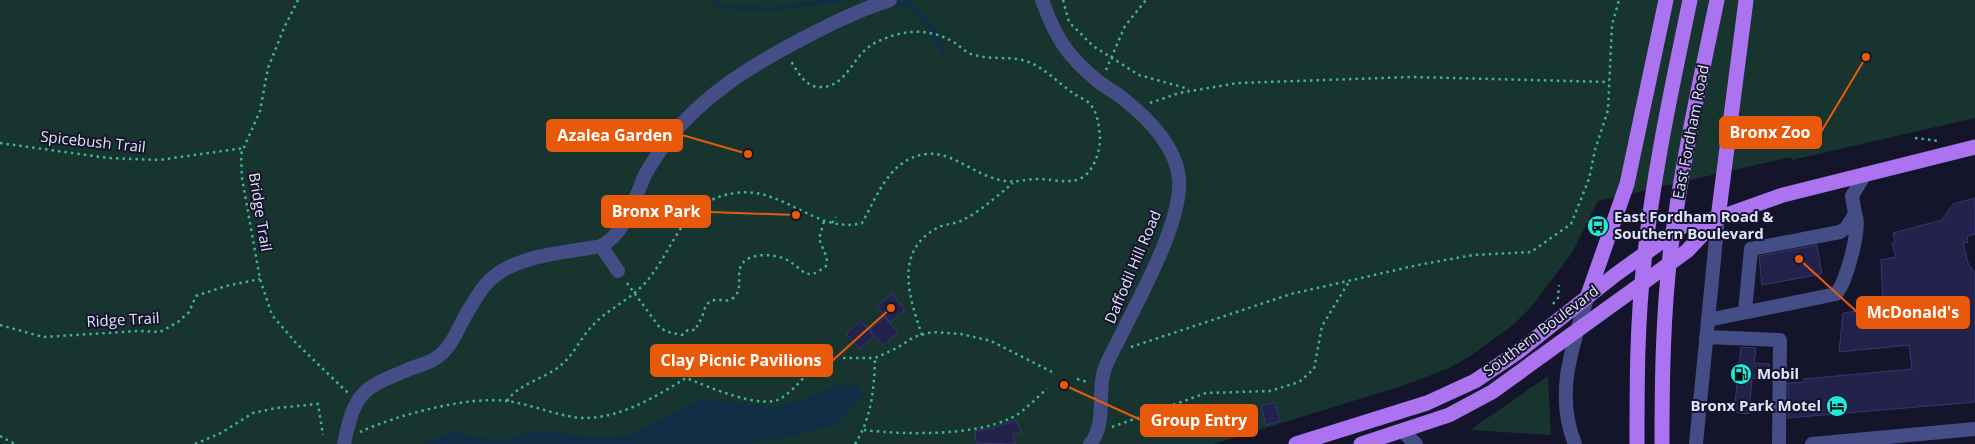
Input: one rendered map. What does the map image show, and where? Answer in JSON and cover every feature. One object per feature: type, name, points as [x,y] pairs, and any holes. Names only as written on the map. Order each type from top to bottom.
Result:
[{"type":"main road","points":[[1588,295],[1627,184],[1666,0]]},
{"type":"main road","name":"East Fordham Road","points":[[1637,444],[1640,310],[1644,262],[1658,160],[1690,0]]},
{"type":"main road","name":"East Fordham Road","points":[[1662,444],[1664,330],[1671,248],[1691,124],[1717,0]]},
{"type":"main road","points":[[1718,218],[1746,0]]},
{"type":"main road","name":"Southern Boulevard","points":[[1296,444],[1418,406],[1458,390],[1497,367],[1588,295],[1686,224],[1718,218],[1766,200],[1975,148]]},
{"type":"main road","name":"Southern Boulevard","points":[[1361,444],[1449,415],[1515,377],[1687,251],[1718,218]]},
{"type":"street","name":"Daffodil Hill Road","points":[[1042,0],[1053,31],[1071,58],[1100,83],[1134,108],[1154,128],[1173,156],[1179,178],[1178,200],[1164,244],[1102,375],[1099,429],[1090,444]]},
{"type":"street","points":[[344,442],[356,401],[372,385],[436,358],[450,345],[482,288],[496,275],[511,266],[536,258],[601,246],[610,241],[622,227],[647,171],[668,140],[722,86],[784,48],[854,12],[883,2]]},
{"type":"street","points":[[1708,320],[1836,294],[1843,284],[1858,229],[1858,219],[1855,214],[1852,196],[1865,174]]},
{"type":"street","points":[[1745,311],[1752,248],[1840,232],[1846,228],[1855,214]]},
{"type":"street","points":[[1696,444],[1718,218]]},
{"type":"street","points":[[1840,232],[1852,249]]},
{"type":"street","points":[[601,246],[618,271]]},
{"type":"street","points":[[1575,444],[1569,427],[1564,396],[1566,373],[1588,295]]},
{"type":"street","points":[[1706,337],[1780,340],[1778,444]]},
{"type":"street","points":[[1812,444],[1935,439],[1975,429]]},
{"type":"street","points":[[1402,431],[1416,444]]},
{"type":"path","name":"Bridge Trail","points":[[298,0],[284,28],[268,68],[260,111],[242,154],[242,178],[260,279],[272,315],[296,343],[356,401]]},
{"type":"path","points":[[1062,0],[1069,22],[1093,46],[1139,74],[1191,90]]},
{"type":"path","points":[[1100,83],[1125,26],[1146,0]]},
{"type":"path","points":[[1116,346],[1129,347],[1291,294],[1350,280],[1473,256],[1531,252],[1572,224],[1590,180],[1595,150],[1608,110],[1612,25],[1619,0]]},
{"type":"path","points":[[507,401],[512,393],[562,366],[594,324],[634,294],[646,281],[690,214],[705,203],[722,196],[754,192],[769,195],[824,220],[850,226],[862,223],[881,185],[889,174],[914,158],[927,154],[942,155],[989,177],[1013,183],[1034,179],[1077,181],[1088,175],[1096,160],[1100,140],[1098,118],[1089,103],[1027,61],[984,58],[970,54],[955,43],[939,36],[916,30],[891,36],[871,45],[854,60],[845,76],[833,85],[818,88],[807,82],[798,73],[784,48]]},
{"type":"path","points":[[1134,108],[1191,90],[1238,83],[1412,77],[1610,82]]},
{"type":"path","name":"Spicebush Trail","points":[[0,143],[108,158],[159,160],[244,148]]},
{"type":"path","points":[[922,335],[910,297],[907,278],[910,262],[917,245],[939,227],[960,221],[976,212],[1013,183]]},
{"type":"path","points":[[832,223],[836,217]]},
{"type":"path","points":[[627,283],[654,321],[668,332],[682,335],[688,330],[696,330],[707,304],[714,300],[729,301],[735,297],[740,284],[740,269],[745,261],[754,257],[769,255],[787,260],[803,273],[812,275],[826,266],[827,258],[819,239],[824,220]]},
{"type":"path","name":"Ridge Trail","points":[[0,325],[43,337],[103,332],[160,332],[178,322],[189,312],[196,296],[226,286],[260,279]]},
{"type":"path","points":[[1099,429],[1117,426],[1206,393],[1270,391],[1299,382],[1314,369],[1322,326],[1349,286],[1350,280]]},
{"type":"path","points":[[843,358],[876,358],[932,332],[961,334],[991,341],[1052,372]]},
{"type":"path","points":[[855,444],[864,430],[873,393],[876,358]]},
{"type":"path","points":[[344,442],[377,424],[476,400],[507,401],[585,418],[616,412],[648,402],[686,378],[723,392],[774,402],[784,397],[817,364]]},
{"type":"path","points":[[864,430],[922,433],[988,426],[1013,418],[1047,389]]},
{"type":"path","points":[[196,444],[220,433],[253,413],[298,405],[318,404],[323,435]]},
{"type":"path","points":[[0,436],[15,444]]},
{"type":"green space","points":[[0,0],[1975,0],[1975,118],[1792,160],[1791,157],[1598,201],[1572,253],[1532,306],[1512,326],[1469,357],[1449,368],[1408,384],[1214,444],[0,444]]},
{"type":"green space","points":[[1548,376],[1551,435],[1470,430]]},
{"type":"water","points":[[837,385],[858,386],[864,396],[846,412],[838,425],[812,430],[793,437],[742,444],[424,444],[453,432],[500,441],[539,430],[600,438],[628,435],[698,400],[748,403],[770,408],[805,398]]},
{"type":"building","points":[[1975,198],[1975,234],[1967,236],[1968,242],[1963,243],[1968,263],[1975,273],[1975,402],[1788,418],[1788,383],[1804,382],[1804,379],[1912,369],[1909,345],[1839,352],[1843,313],[1883,307],[1881,260],[1896,257],[1892,243],[1895,242],[1893,233],[1942,220],[1953,204]]},
{"type":"building","points":[[1817,245],[1822,274],[1762,285],[1759,256]]},
{"type":"building","points":[[892,294],[905,310],[890,322],[877,306]]},
{"type":"building","points":[[885,317],[898,333],[883,345],[870,330]]},
{"type":"building","points":[[861,321],[874,336],[860,349],[846,334]]},
{"type":"building","points":[[1741,347],[1756,348],[1754,363],[1769,364],[1768,380],[1752,378],[1749,414],[1734,412]]},
{"type":"building","points":[[1275,402],[1280,421],[1266,425],[1261,406]]},
{"type":"building","points":[[1016,420],[1021,432],[1013,435],[1015,444],[976,443],[975,431],[994,428]]},
{"type":"waterway","points":[[715,0],[722,7],[772,9],[838,0]]},
{"type":"waterway","points":[[890,4],[893,6],[907,3],[914,8],[929,25],[943,53]]},
{"type":"place","name":"Bronx Zoo","points":[[1866,57]]},
{"type":"place","name":"Azalea Garden","points":[[748,154]]},
{"type":"place","name":"Bronx Park","points":[[796,215]]},
{"type":"place","name":"East Fordham Road & Southern Boulevard","points":[[1598,226]]},
{"type":"place","name":"McDonald's","points":[[1799,259]]},
{"type":"place","name":"Clay Picnic Pavilions","points":[[891,308]]},
{"type":"place","name":"Mobil","points":[[1741,374]]},
{"type":"place","name":"Group Entry","points":[[1064,385]]},
{"type":"place","name":"Bronx Park Motel","points":[[1837,406]]}]
